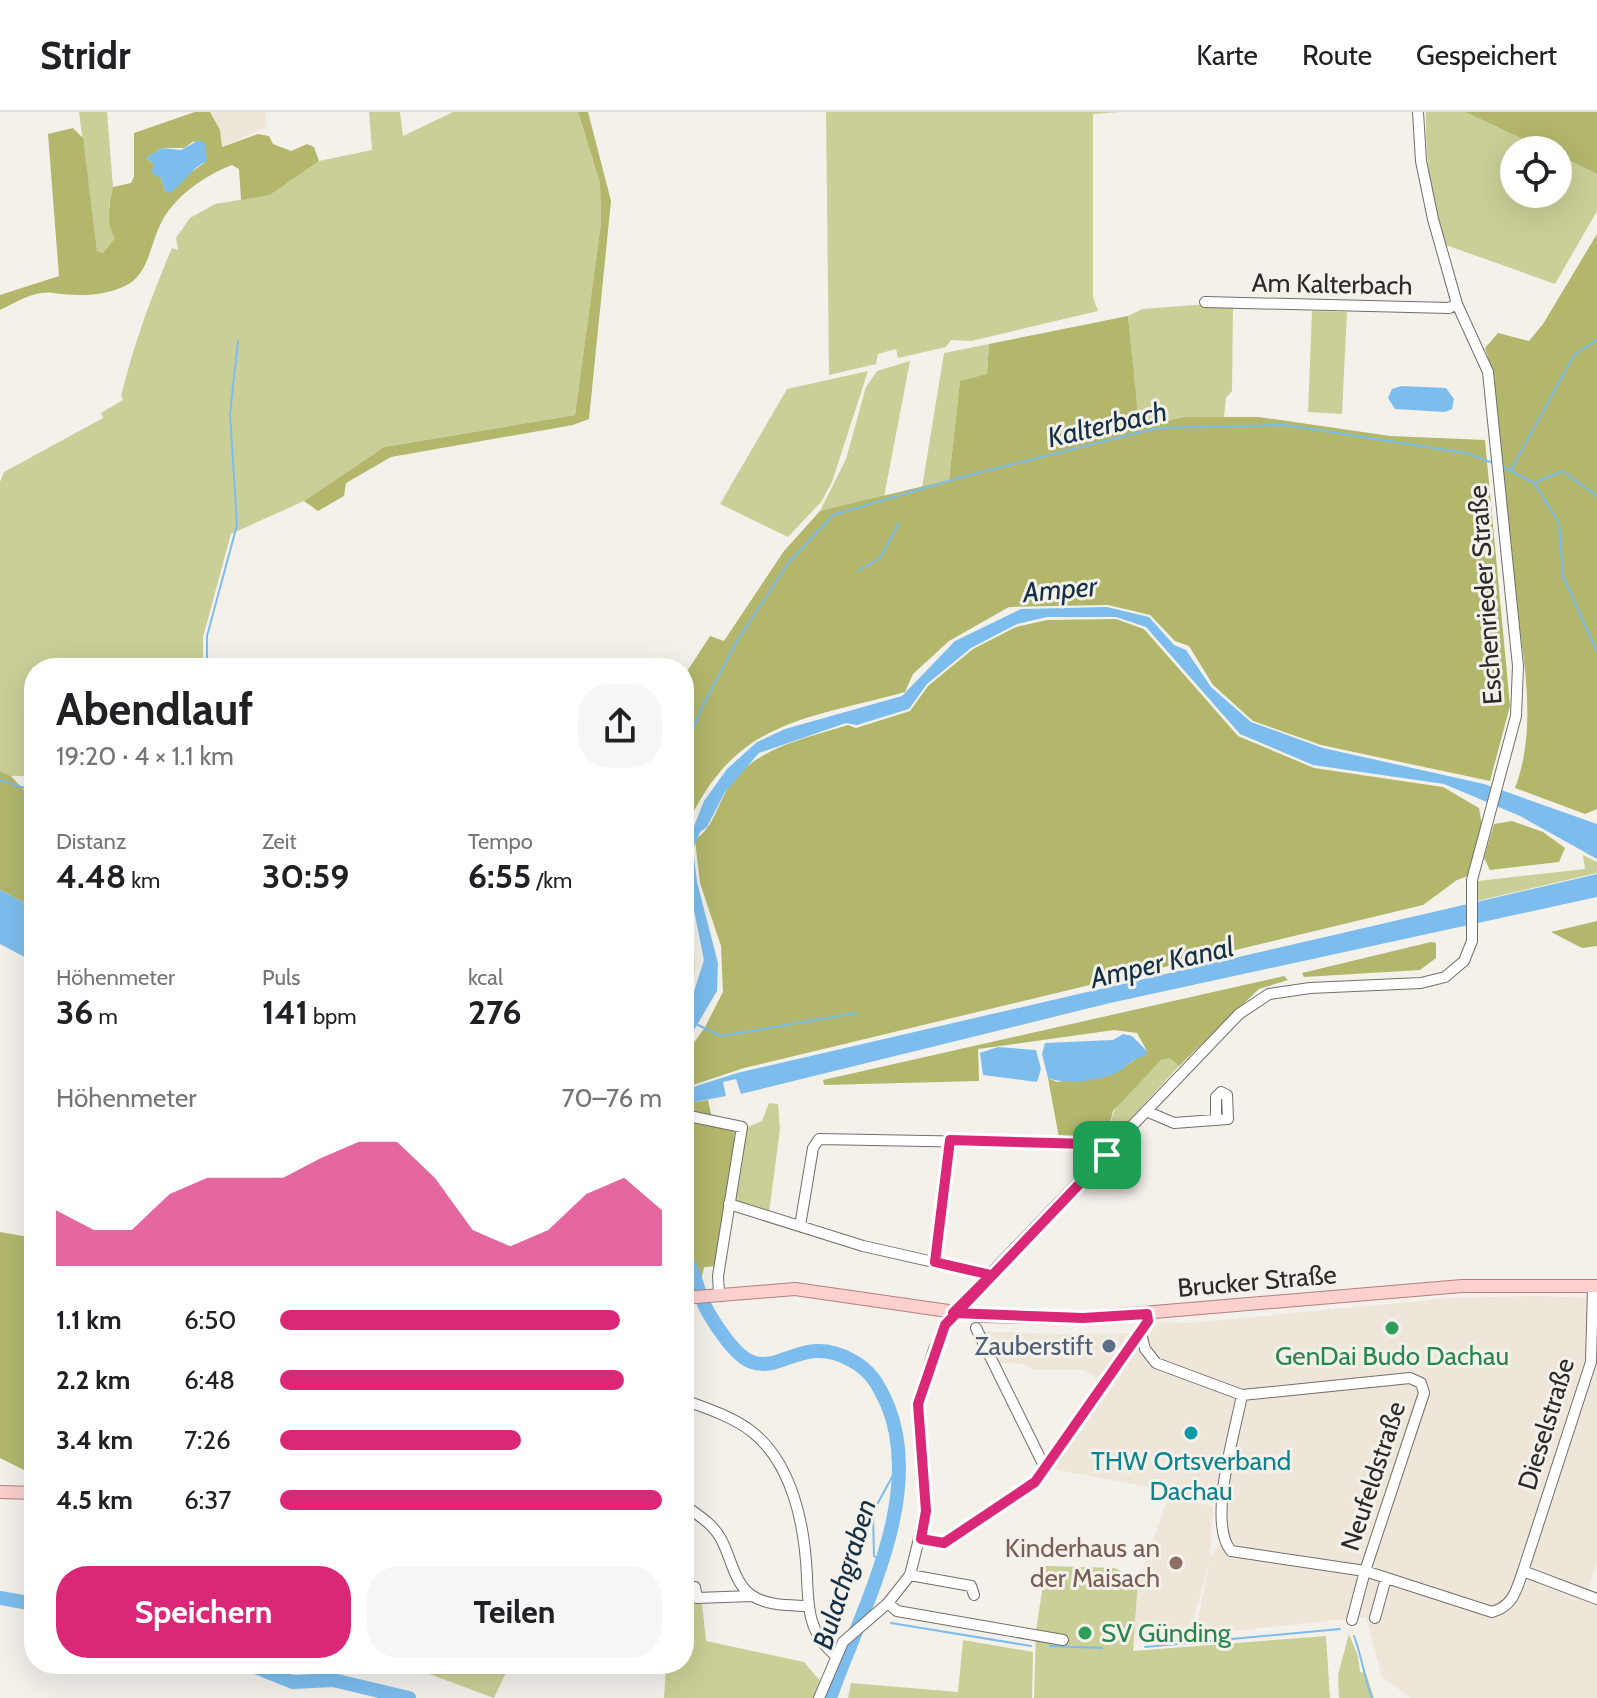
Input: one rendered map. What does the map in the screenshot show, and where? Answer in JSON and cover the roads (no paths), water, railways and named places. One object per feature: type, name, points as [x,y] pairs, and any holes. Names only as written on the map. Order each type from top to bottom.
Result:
[{"type":"main road","name":"Brucker Straße","points":[[702,1295],[823,1291],[953,1313],[1083,1318],[1433,1288],[1595,1286]]},
{"type":"main road","points":[[0,1492],[24,1493]]},
{"type":"street","name":"Eschenrieder Straße","points":[[910,1575],[926,1511],[918,1404],[934,1349],[953,1313],[1239,1014],[1269,994],[1310,988],[1421,983],[1445,977],[1464,961],[1472,941],[1471,898],[1519,689],[1488,372],[1457,304],[1433,219],[1421,161],[1418,112]]},
{"type":"street","name":"Am Kalterbach","points":[[1205,302],[1350,308],[1449,308],[1457,304]]},
{"type":"street","points":[[1146,1111],[1174,1123],[1216,1120]]},
{"type":"street","points":[[694,1117],[742,1127],[718,1276],[702,1295]]},
{"type":"street","points":[[800,1226],[813,1148],[819,1139],[1088,1144],[1107,1155]]},
{"type":"street","points":[[935,1262],[950,1140]]},
{"type":"street","points":[[729,1204],[800,1226],[991,1275]]},
{"type":"street","name":"Dieselstraße","points":[[1242,1395],[1222,1500],[1223,1541],[1231,1551],[1365,1571],[1492,1612],[1505,1608],[1513,1599],[1523,1571],[1591,1362],[1595,1286]]},
{"type":"street","points":[[921,1539],[944,1543],[1035,1482],[1141,1334],[1147,1314]]},
{"type":"street","points":[[976,1328],[1046,1470]]},
{"type":"street","name":"Neufeldstraße","points":[[1141,1334],[1145,1349],[1156,1363],[1242,1395],[1410,1378],[1421,1383],[1424,1393],[1365,1571]]},
{"type":"street","points":[[694,1405],[751,1431],[777,1456],[794,1496],[807,1573],[807,1606],[817,1633],[835,1655]]},
{"type":"street","points":[[694,1512],[721,1537],[738,1580],[752,1596]]},
{"type":"street","points":[[1352,1620],[1365,1571]]},
{"type":"street","points":[[1523,1571],[1597,1599]]},
{"type":"street","points":[[819,1698],[835,1655],[853,1631],[888,1603],[910,1575],[971,1586],[974,1595]]},
{"type":"street","points":[[1375,1618],[1386,1578]]},
{"type":"street","points":[[695,1587],[697,1598],[752,1596],[777,1605],[807,1606]]},
{"type":"street","points":[[888,1603],[897,1611],[1063,1640]]},
{"type":"water","points":[[199,140],[205,144],[207,161],[170,193],[165,191],[161,178],[152,173],[153,163],[146,158],[162,148],[181,150]]},
{"type":"water","points":[[1401,386],[1446,388],[1454,399],[1452,409],[1445,412],[1395,409],[1388,398],[1392,389]]},
{"type":"water","points":[[1107,607],[1149,617],[1174,645],[1186,650],[1211,687],[1251,722],[1323,748],[1484,784],[1597,824],[1597,859],[1520,816],[1444,784],[1313,765],[1240,734],[1146,627],[1116,617],[1047,617],[1017,624],[971,648],[927,684],[909,709],[857,725],[846,723],[759,753],[725,792],[694,847],[694,826],[704,801],[727,769],[757,742],[785,729],[902,696],[955,641],[1021,609]]},
{"type":"water","points":[[694,857],[697,882],[718,963],[717,991],[694,1030],[694,992],[704,960],[694,911]]},
{"type":"water","points":[[1597,874],[1597,897],[1110,1003],[741,1094],[736,1079],[723,1082],[726,1096],[694,1102],[694,1087],[737,1073]]},
{"type":"water","points":[[0,890],[24,903],[24,957],[0,944]]},
{"type":"water","points":[[1123,1034],[1132,1036],[1147,1051],[1145,1056],[1102,1078],[1073,1082],[1048,1078],[1042,1054],[1045,1043],[1113,1040]]},
{"type":"water","points":[[998,1047],[1036,1050],[1041,1069],[1037,1082],[983,1075],[980,1053]]},
{"type":"waterway","points":[[1511,470],[1574,355],[1597,340]]},
{"type":"waterway","points":[[207,658],[207,636],[237,525],[230,414],[238,341]]},
{"type":"waterway","name":"Kalterbach","points":[[694,727],[738,639],[789,562],[833,515],[962,477],[1157,428],[1285,425],[1466,453],[1493,463]]},
{"type":"waterway","name":"Kalterbach","points":[[1503,467],[1534,483],[1559,523],[1563,576],[1597,652]]},
{"type":"waterway","points":[[1536,482],[1562,471],[1597,496]]},
{"type":"waterway","points":[[858,571],[880,558],[899,523]]},
{"type":"waterway","points":[[0,780],[24,788]]},
{"type":"waterway","points":[[698,1025],[721,1036],[856,1013]]},
{"type":"waterway","name":"Bulachgraben","points":[[694,1276],[712,1318],[727,1340],[746,1359],[763,1364],[807,1352],[834,1353],[858,1364],[870,1374],[888,1406],[897,1442],[899,1479],[894,1517],[871,1592],[830,1698]]},
{"type":"waterway","points":[[882,1562],[874,1556],[873,1512],[898,1466]]},
{"type":"waterway","points":[[0,1598],[24,1602]]},
{"type":"waterway","points":[[891,1623],[1031,1646]]},
{"type":"waterway","points":[[1145,1647],[1340,1629]]},
{"type":"waterway","points":[[1354,1636],[1372,1698]]},
{"type":"waterway","points":[[1050,1646],[1102,1648]]},
{"type":"waterway","points":[[273,1674],[293,1682],[333,1680],[409,1698]]},
{"type":"place","name":"GenDai Budo Dachau","points":[[1392,1328]]},
{"type":"place","name":"Zauberstift","points":[[1109,1346]]},
{"type":"place","name":"THW Ortsverband Dachau","points":[[1191,1433]]},
{"type":"place","name":"Kinderhaus an der Maisach","points":[[1176,1563]]},
{"type":"place","name":"SV Günding","points":[[1085,1633]]},
{"type":"water label","name":"Amper","points":[[1060,589]]},
{"type":"water label","name":"Amper Kanal","points":[[1162,962]]}]
